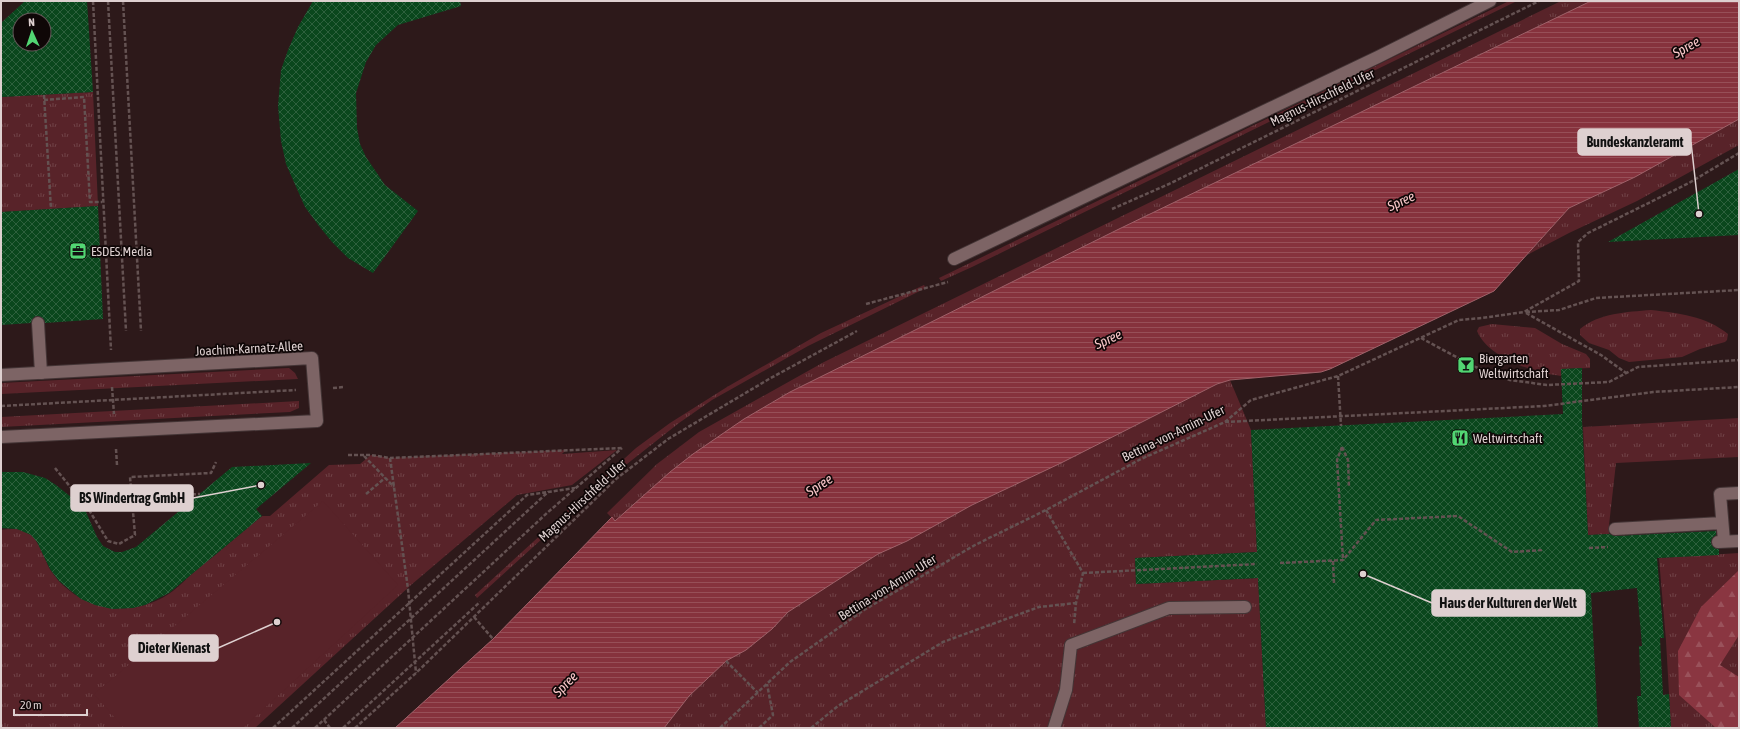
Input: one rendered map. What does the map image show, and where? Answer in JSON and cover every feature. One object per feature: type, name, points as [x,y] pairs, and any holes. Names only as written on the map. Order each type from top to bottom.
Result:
[{"type":"street","points":[[954,259],[1378,57],[1490,1]]},
{"type":"street","points":[[38,323],[41,373]]},
{"type":"street","name":"Joachim-Karnatz-Allee","points":[[1,376],[312,358],[317,420],[1,438]]},
{"type":"street","points":[[1739,493],[1720,494],[1722,541],[1739,541]]},
{"type":"street","points":[[1615,529],[1722,523]]},
{"type":"street","points":[[1054,728],[1066,690],[1071,646],[1169,608],[1245,607]]},
{"type":"path","points":[[93,1],[102,202],[110,332]]},
{"type":"path","points":[[108,1],[126,331]]},
{"type":"path","points":[[122,1],[140,331]]},
{"type":"path","name":"Magnus-Hirschfeld-Ufer","points":[[1112,209],[1169,184],[1539,1]]},
{"type":"path","points":[[44,95],[51,209]]},
{"type":"path","points":[[44,100],[84,97],[90,202],[102,202]]},
{"type":"path","name":"Bettina-von-Arnim-Ufer","points":[[720,728],[790,662],[864,610],[975,545],[1046,510],[1141,459],[1225,422],[1251,400],[1338,376],[1459,320],[1524,312],[1579,281],[1578,242],[1588,233],[1689,183],[1739,153]]},
{"type":"path","points":[[866,304],[948,282]]},
{"type":"path","points":[[1524,312],[1559,310],[1596,298],[1739,290]]},
{"type":"path","points":[[1524,312],[1601,355],[1626,373]]},
{"type":"path","name":"Magnus-Hirschfeld-Ufer","points":[[355,728],[416,673],[616,478],[657,447],[769,379],[857,331]]},
{"type":"path","points":[[1421,338],[1472,366],[1510,380],[1547,385],[1609,382],[1638,367],[1739,360]]},
{"type":"path","points":[[1338,376],[1341,426]]},
{"type":"path","points":[[1,406],[344,387]]},
{"type":"path","points":[[1225,422],[1544,406],[1653,392],[1739,387]]},
{"type":"path","points":[[1343,560],[1337,460],[1342,447],[1348,460],[1350,487]]},
{"type":"path","points":[[315,728],[576,488],[622,448],[390,458],[348,455]]},
{"type":"path","points":[[364,455],[394,487]]},
{"type":"path","points":[[390,458],[409,602],[416,673]]},
{"type":"path","points":[[55,468],[90,510],[108,541],[119,544],[135,535],[130,477],[211,473],[216,462]]},
{"type":"path","points":[[366,494],[385,478]]},
{"type":"path","points":[[273,728],[409,602],[527,496],[576,488]]},
{"type":"path","points":[[292,728],[548,492]]},
{"type":"path","points":[[132,496],[200,494]]},
{"type":"path","points":[[1046,510],[1083,573],[1076,603],[1071,646]]},
{"type":"path","points":[[1343,560],[1376,520],[1458,516],[1512,552],[1544,550]]},
{"type":"path","points":[[1333,560],[1334,583]]},
{"type":"path","points":[[1280,563],[1343,560]]},
{"type":"path","points":[[1083,573],[1257,564]]},
{"type":"path","points":[[343,728],[480,602]]},
{"type":"path","points":[[811,728],[838,706],[943,642],[1039,607],[1076,603]]},
{"type":"path","points":[[474,617],[493,639]]},
{"type":"path","points":[[726,661],[758,693]]},
{"type":"path","points":[[759,728],[773,715],[767,684]]},
{"type":"path","points":[[324,720],[330,728]]},
{"type":"green space","points":[[1509,1],[1517,1],[972,267],[941,281],[939,278]]},
{"type":"green space","points":[[1561,1],[1591,1],[1119,229],[790,392],[743,420],[698,451],[615,521],[607,513],[657,464],[699,432],[824,362]]},
{"type":"green space","points":[[93,92],[98,206],[1,212],[1,97]]},
{"type":"green space","points":[[1739,119],[1739,145],[1637,201],[1569,233],[1527,255],[1569,208],[1635,177]]},
{"type":"green space","points":[[924,285],[926,288],[808,346],[712,400],[679,423],[608,479],[477,598],[475,595],[636,448],[670,423],[727,387],[821,333]]},
{"type":"green space","points":[[1651,310],[1681,314],[1701,319],[1728,334],[1727,340],[1682,357],[1629,362],[1619,358],[1609,350],[1589,343],[1580,335],[1580,329],[1604,316]]},
{"type":"green space","points":[[1492,324],[1535,328],[1562,344],[1586,354],[1590,359],[1590,368],[1561,369],[1561,376],[1538,372],[1526,368],[1502,356],[1491,349],[1483,341],[1477,331],[1479,327]]},
{"type":"green space","points":[[289,368],[295,373],[298,379],[1,394],[1,383]]},
{"type":"green space","points":[[1230,380],[1251,430],[1257,552],[1135,558],[1136,584],[1258,578],[1266,728],[664,728],[689,696],[726,661],[746,650],[772,629],[788,612],[878,554],[907,541],[972,505],[1061,463],[1217,384]]},
{"type":"green space","points":[[299,401],[299,408],[290,412],[1,427],[1,417]]},
{"type":"green space","points":[[1739,418],[1739,457],[1616,463],[1609,534],[1588,535],[1583,427]]},
{"type":"green space","points":[[566,450],[562,454],[617,450],[572,485],[517,495],[411,585],[255,728],[1,728],[1,530],[18,529],[29,533],[38,544],[51,571],[72,593],[99,605],[113,608],[128,608],[158,600],[177,588],[194,572],[262,516],[270,516],[329,465],[360,464],[371,455],[390,458]]},
{"type":"green space","points":[[323,501],[398,585],[243,728],[124,728],[94,694]]},
{"type":"green space","points":[[1739,553],[1739,728],[1671,728],[1659,558]]},
{"type":"green space","points":[[1739,570],[1739,635],[1720,665],[1739,677],[1739,728],[1716,728],[1679,695],[1678,651],[1701,607]]},
{"type":"water","name":"Spree","points":[[1591,1],[1739,1],[1739,119],[1635,177],[1569,208],[1494,291],[1330,369],[1321,372],[1230,380],[1217,384],[1061,463],[972,505],[907,541],[878,554],[788,612],[772,629],[746,650],[726,661],[689,696],[664,728],[395,728],[493,639],[612,517],[615,521],[670,472],[693,454],[744,419],[790,392],[1119,229]]},
{"type":"building","points":[[25,1],[87,1],[93,92],[1,97],[1,23],[12,13],[12,52],[52,52],[52,12],[13,12]]},
{"type":"building","points":[[313,1],[460,1],[461,6],[398,25],[376,45],[366,62],[356,93],[357,128],[360,144],[366,157],[385,185],[418,211],[373,273],[348,258],[319,226],[305,207],[286,164],[281,141],[278,106],[281,70],[298,27]]},
{"type":"building","points":[[1739,169],[1739,235],[1608,242],[1696,193]]},
{"type":"building","points":[[98,206],[103,319],[45,323],[44,319],[38,316],[34,317],[31,323],[1,325],[1,212]]},
{"type":"building","points":[[1582,368],[1582,420],[1588,535],[1609,534],[1615,536],[1716,531],[1716,535],[1712,538],[1711,543],[1714,548],[1719,549],[1719,555],[1657,558],[1664,638],[1660,638],[1663,695],[1669,694],[1671,728],[1639,728],[1637,696],[1641,696],[1639,646],[1642,646],[1637,588],[1591,593],[1598,728],[1266,728],[1258,578],[1136,584],[1135,558],[1257,552],[1251,430],[1563,414],[1561,369]]},
{"type":"building","points":[[311,463],[256,509],[262,516],[169,593],[145,605],[133,608],[112,609],[95,605],[81,599],[59,581],[50,569],[37,542],[31,535],[17,529],[1,528],[1,472],[23,472],[45,478],[56,485],[76,501],[86,512],[97,537],[103,546],[115,552],[122,552],[136,547],[232,467]]},
{"type":"place","name":"Bundeskanzleramt","points":[[1699,214]]},
{"type":"place","name":"ESDES.Media","points":[[78,251]]},
{"type":"place","name":"Biergarten Weltwirtschaft","points":[[1466,365]]},
{"type":"place","name":"Weltwirtschaft","points":[[1460,438]]},
{"type":"place","name":"BS Windertrag GmbH","points":[[261,485]]},
{"type":"place","name":"Haus der Kulturen der Welt","points":[[1363,574]]},
{"type":"place","name":"Dieter Kienast","points":[[277,622]]}]
